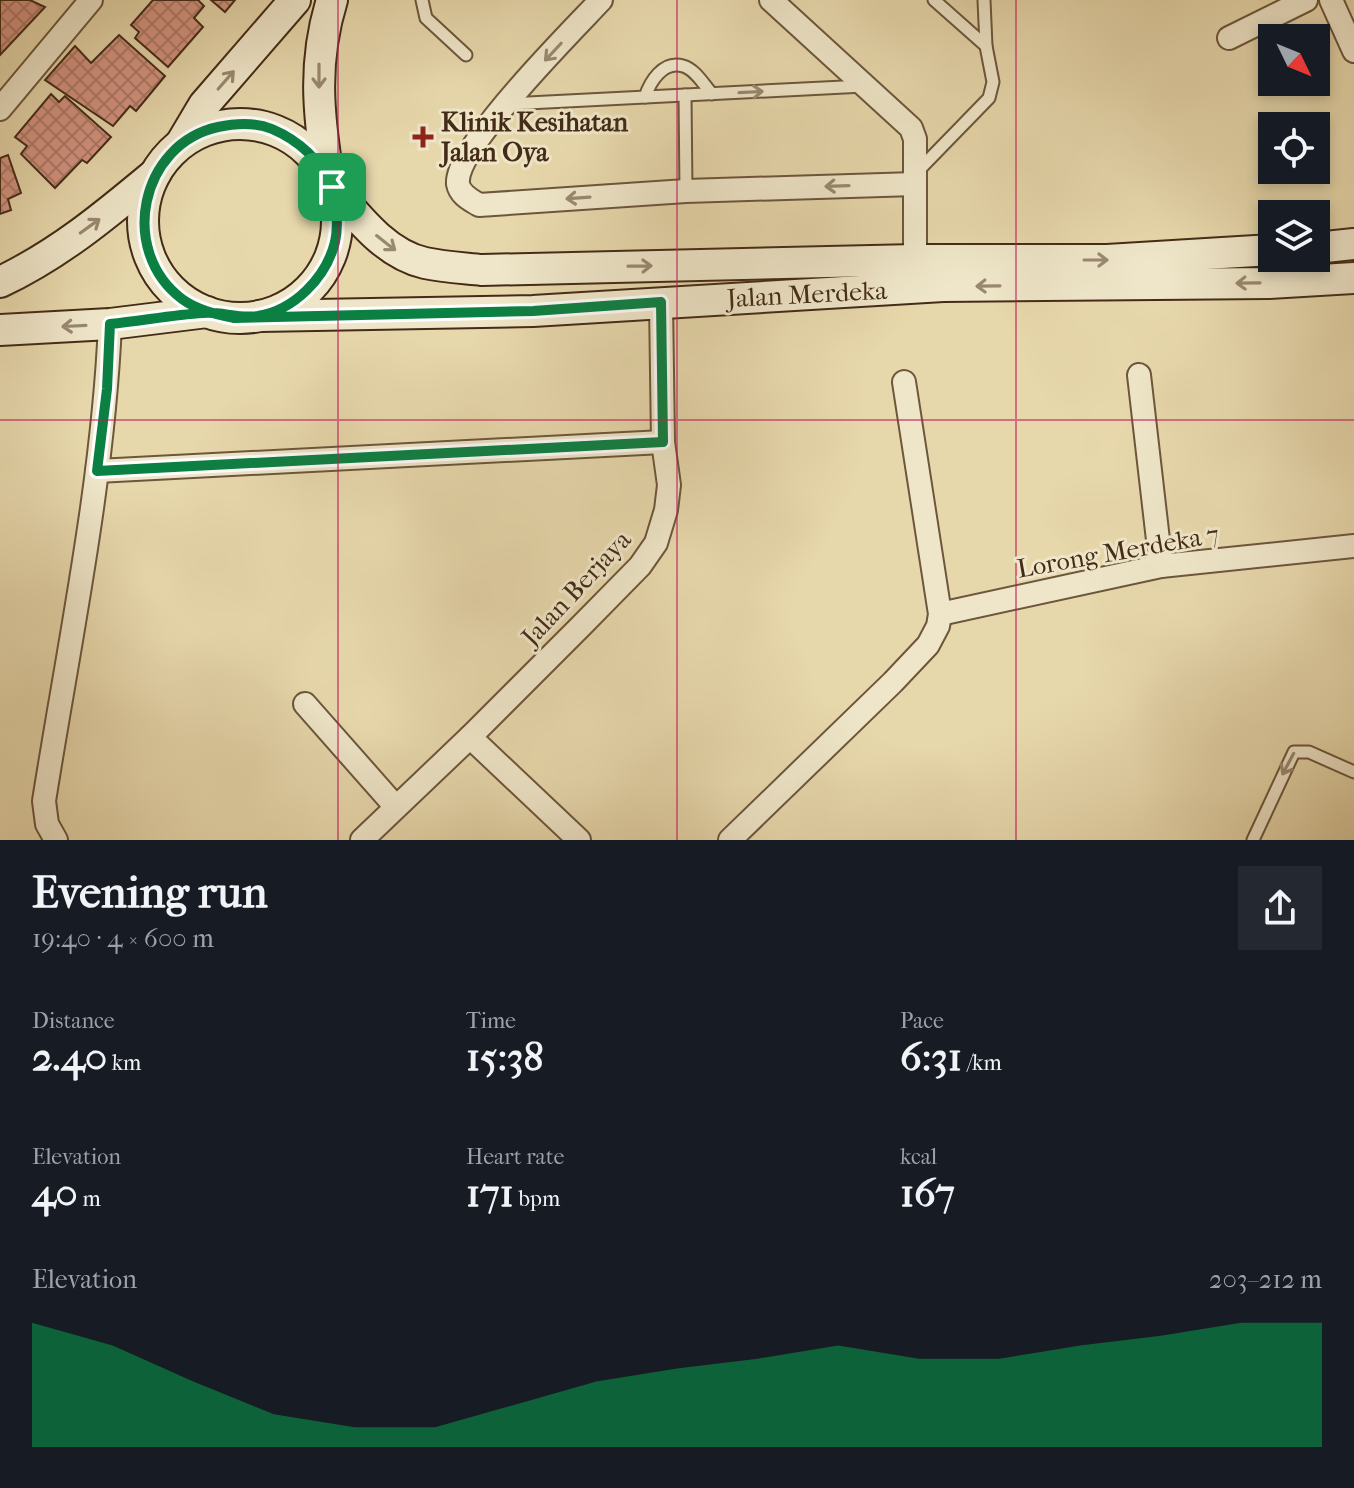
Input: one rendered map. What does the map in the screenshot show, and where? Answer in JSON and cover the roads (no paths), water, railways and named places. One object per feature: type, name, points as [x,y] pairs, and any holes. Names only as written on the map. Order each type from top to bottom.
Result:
[{"type":"main road","points":[[0,282],[42,260],[155,174],[181,143],[204,105],[295,0]]},
{"type":"main road","points":[[155,174],[145,200],[143,228],[149,255],[162,280],[182,299],[207,312],[234,318],[260,316],[286,306],[308,289],[325,267],[335,242],[337,214],[319,113],[318,67],[322,31],[332,0]]},
{"type":"main road","points":[[181,143],[207,129],[234,123],[263,126],[289,136],[311,154],[330,182]]},
{"type":"main road","name":"Jalan Merdeka","points":[[330,182],[382,240],[404,256],[423,263],[482,270],[915,260],[1107,260],[1258,251]]},
{"type":"main road","points":[[1330,247],[1354,244]]},
{"type":"main road","name":"Jalan Merdeka","points":[[260,316],[533,311],[943,286],[1269,283],[1354,278]]},
{"type":"main road","points":[[0,330],[110,324],[207,312]]},
{"type":"street","points":[[0,109],[91,0]]},
{"type":"street","points":[[601,0],[505,104],[466,158],[459,175],[461,191],[479,205],[915,179]]},
{"type":"street","points":[[771,0],[911,128],[915,139],[915,260]]},
{"type":"street","points":[[1229,38],[1306,0]]},
{"type":"street","points":[[1331,0],[1354,51]]},
{"type":"street","name":"Jalan Berjaya","points":[[362,840],[470,737],[640,566],[656,543],[666,510],[669,485],[663,442],[661,302]]},
{"type":"street","points":[[56,840],[47,824],[44,801],[97,471],[107,389],[110,324]]},
{"type":"street","points":[[1139,375],[1161,566]]},
{"type":"street","points":[[730,840],[910,664],[928,645],[938,626],[940,614],[904,382]]},
{"type":"street","points":[[97,471],[663,442]]},
{"type":"street","name":"Lorong Merdeka 7","points":[[940,614],[1161,566],[1354,546]]},
{"type":"street","points":[[305,704],[395,806]]},
{"type":"street","points":[[470,737],[579,840]]},
{"type":"lane","points":[[422,0],[426,18],[466,55]]},
{"type":"lane","points":[[934,0],[986,46]]},
{"type":"lane","points":[[915,179],[989,98],[993,82],[986,46],[984,0]]},
{"type":"lane","points":[[645,97],[656,75],[671,66],[682,65],[693,72],[712,94]]},
{"type":"lane","points":[[505,104],[867,86]]},
{"type":"lane","points":[[685,95],[686,191]]},
{"type":"lane","points":[[1253,840],[1294,752],[1309,752],[1354,772]]},
{"type":"place","name":"Klinik Kesihatan Jalan Oya","points":[[423,137]]}]
